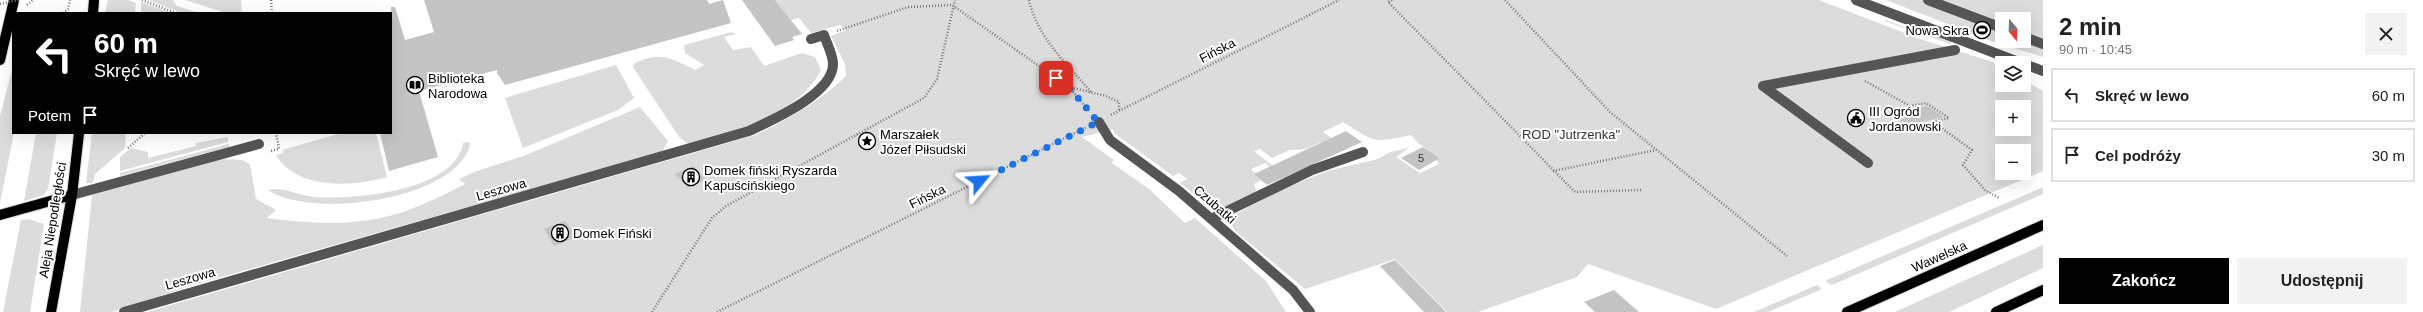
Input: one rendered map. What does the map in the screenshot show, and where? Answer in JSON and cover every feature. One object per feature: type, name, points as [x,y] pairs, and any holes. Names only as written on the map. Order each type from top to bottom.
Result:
[{"type":"main road","points":[[0,60],[14,0]]},
{"type":"main road","points":[[92,12],[94,0]]},
{"type":"main road","name":"Aleja Niepodległości","points":[[52,312],[72,195],[79,134]]},
{"type":"main road","points":[[0,215],[72,195]]},
{"type":"main road","name":"Wawelska","points":[[1847,312],[2043,225]]},
{"type":"main road","points":[[1996,312],[2043,290]]},
{"type":"street","points":[[1856,0],[2003,56]]},
{"type":"street","points":[[1928,0],[1995,25]]},
{"type":"street","name":"Leszowa","points":[[124,312],[749,132],[796,107],[821,88],[830,75],[833,66],[824,35],[811,39]]},
{"type":"street","points":[[2031,39],[2043,44]]},
{"type":"street","points":[[1868,163],[1763,86],[1955,50]]},
{"type":"street","points":[[2031,67],[2043,71]]},
{"type":"street","name":"Czubatki","points":[[1098,122],[1110,140],[1179,191],[1293,290],[1310,312]]},
{"type":"street","points":[[72,195],[259,144]]},
{"type":"street","points":[[1211,219],[1312,170],[1363,152]]},
{"type":"path","points":[[0,4],[19,0]]},
{"type":"path","points":[[64,12],[68,9],[70,0]]},
{"type":"path","points":[[142,0],[173,12]]},
{"type":"path","points":[[271,0],[272,12]]},
{"type":"path","points":[[652,312],[712,218],[726,206],[924,98],[937,78],[952,5],[955,0]]},
{"type":"path","points":[[1029,0],[1030,10],[1045,37],[1091,92]]},
{"type":"path","name":"Fińska","points":[[717,312],[1339,0]]},
{"type":"path","points":[[1392,0],[1388,2],[1553,171],[1578,194],[1643,190]]},
{"type":"path","points":[[1505,0],[1610,112],[1787,256]]},
{"type":"path","points":[[937,1],[952,5],[1069,87],[1098,122]]},
{"type":"path","points":[[844,28],[914,3]]},
{"type":"path","points":[[1848,70],[1915,108]]},
{"type":"path","points":[[1069,87],[1106,96],[1120,102],[1119,111]]},
{"type":"path","points":[[1910,106],[1926,103],[1949,118],[1933,122],[1972,150],[1963,165],[1985,190],[1999,198]]},
{"type":"path","points":[[128,148],[144,134]]},
{"type":"path","points":[[857,134],[867,141]]},
{"type":"path","points":[[1553,171],[1657,150]]},
{"type":"green space","points":[[108,0],[128,0],[136,3],[135,12],[105,12]]},
{"type":"green space","points":[[148,0],[173,0],[177,6],[196,12],[179,12]]},
{"type":"green space","points":[[185,0],[241,0],[242,12],[223,12]]},
{"type":"green space","name":"ROD \"Jutrzenka\"","points":[[775,0],[1819,0],[1920,39],[1993,62],[1995,63],[1995,92],[2031,92],[2031,84],[2043,91],[2043,171],[2031,176],[2031,144],[1995,144],[1995,180],[2022,180],[1716,309],[1588,264],[1577,277],[1478,312],[1447,312],[1395,259],[1305,289],[1235,231],[1228,218],[1283,189],[1327,171],[1378,159],[1390,152],[1409,148],[1396,157],[1420,173],[1439,164],[1436,160],[1440,158],[1418,143],[1411,135],[1381,140],[1375,139],[1362,134],[1343,122],[1323,132],[1347,149],[1337,153],[1321,142],[1306,149],[1290,150],[1272,158],[1260,149],[1254,151],[1287,177],[1285,178],[1265,163],[1251,169],[1262,180],[1254,184],[1257,194],[1217,213],[1180,183],[1187,179],[1179,173],[1173,176],[1114,133],[1113,129],[1082,137],[1114,160],[1112,163],[1149,189],[1185,223],[1195,218],[1266,281],[1286,312],[147,312],[755,135],[780,123],[814,102],[846,76],[845,64],[831,36],[846,30],[840,25],[811,33],[799,18],[791,20]]},
{"type":"green space","name":"Nowa Skra","points":[[1886,0],[2043,0],[2043,57],[2014,48],[2031,48],[2031,12],[1995,12],[1995,42]]},
{"type":"green space","points":[[141,2],[169,12],[141,12]]},
{"type":"green space","points":[[1886,20],[1923,34],[1933,33],[1952,42],[1950,44],[1884,21]]},
{"type":"green space","points":[[732,32],[736,34],[724,37],[733,50],[751,47],[764,66],[802,53],[815,57],[821,70],[801,95],[774,115],[742,129],[693,144],[687,143],[679,137],[633,67],[635,63],[644,59],[659,57],[672,59],[695,70],[704,65],[685,53],[684,45]]},
{"type":"green space","points":[[616,65],[634,98],[618,110],[523,148],[505,98]]},
{"type":"green space","points":[[12,70],[12,134],[14,134],[0,203],[0,116]]},
{"type":"green space","points":[[640,107],[668,141],[662,152],[193,285],[112,312],[80,312],[92,195],[220,159],[242,160],[250,164],[256,199],[276,210],[267,218],[324,223],[366,221],[402,212],[424,204],[465,184],[459,179],[474,172],[526,155]]},
{"type":"green space","points":[[36,134],[57,134],[48,189],[44,195],[24,201]]},
{"type":"green space","points":[[92,134],[126,134],[125,148],[95,174],[93,183],[86,183]]},
{"type":"green space","points":[[338,134],[376,134],[387,177],[358,183],[342,184],[311,180],[297,175],[285,166],[276,155],[283,153],[282,150]]},
{"type":"green space","points":[[228,137],[228,142],[120,171],[120,157],[131,148],[148,152],[148,158],[196,146],[196,143]]},
{"type":"green space","points":[[469,142],[470,145],[459,164],[438,180],[411,191],[379,199],[346,203],[315,203],[288,199],[268,190],[279,189],[309,196],[332,198],[377,194],[401,189],[423,182],[442,172],[456,159],[463,143]]},
{"type":"green space","points":[[229,144],[229,147],[120,176],[120,173]]},
{"type":"green space","points":[[2043,187],[2043,194],[1832,285],[1825,281]]},
{"type":"green space","points":[[29,219],[44,224],[30,312],[3,312],[21,220]]},
{"type":"green space","points":[[2043,245],[2043,268],[1949,312],[1895,312]]},
{"type":"green space","points":[[1817,285],[1821,288],[1820,290],[1768,312],[1754,312]]},
{"type":"building","name":"Biblioteka Narodowa","points":[[424,0],[707,0],[709,4],[723,0],[731,23],[505,85],[497,73],[497,70],[419,91],[438,157],[389,171],[380,134],[392,134],[391,7],[395,7],[405,40],[434,32]]},
{"type":"building","points":[[742,0],[775,0],[802,34],[792,37],[794,40],[775,46]]},
{"type":"building","points":[[1927,106],[1944,117],[1905,125],[1889,115]]},
{"type":"building","points":[[1346,131],[1362,142],[1267,185],[1254,174]]},
{"type":"building","points":[[1423,147],[1440,158],[1419,170],[1401,158]]},
{"type":"building","name":"Domek fiński Ryszarda Kapuścińskiego","points":[[694,166],[706,180],[688,188],[675,174]]},
{"type":"building","name":"Domek Fiński","points":[[565,221],[576,237],[554,246],[544,229]]},
{"type":"building","points":[[1395,260],[1446,312],[1424,312],[1380,266]]},
{"type":"building","points":[[1614,290],[1639,312],[1595,312],[1584,302]]},
{"type":"place","name":"Nowa Skra","points":[[1982,30]]},
{"type":"place","name":"Biblioteka Narodowa","points":[[415,85]]},
{"type":"place","name":"III Ogród Jordanowski","points":[[1856,118]]},
{"type":"place","name":"Marszałek Józef Piłsudski","points":[[867,141]]},
{"type":"place","name":"Domek fiński Ryszarda Kapuścińskiego","points":[[691,177]]},
{"type":"place","name":"Domek Fiński","points":[[560,233]]},
{"type":"route","points":[[979,181],[1098,122],[1069,87],[1056,78]]}]
